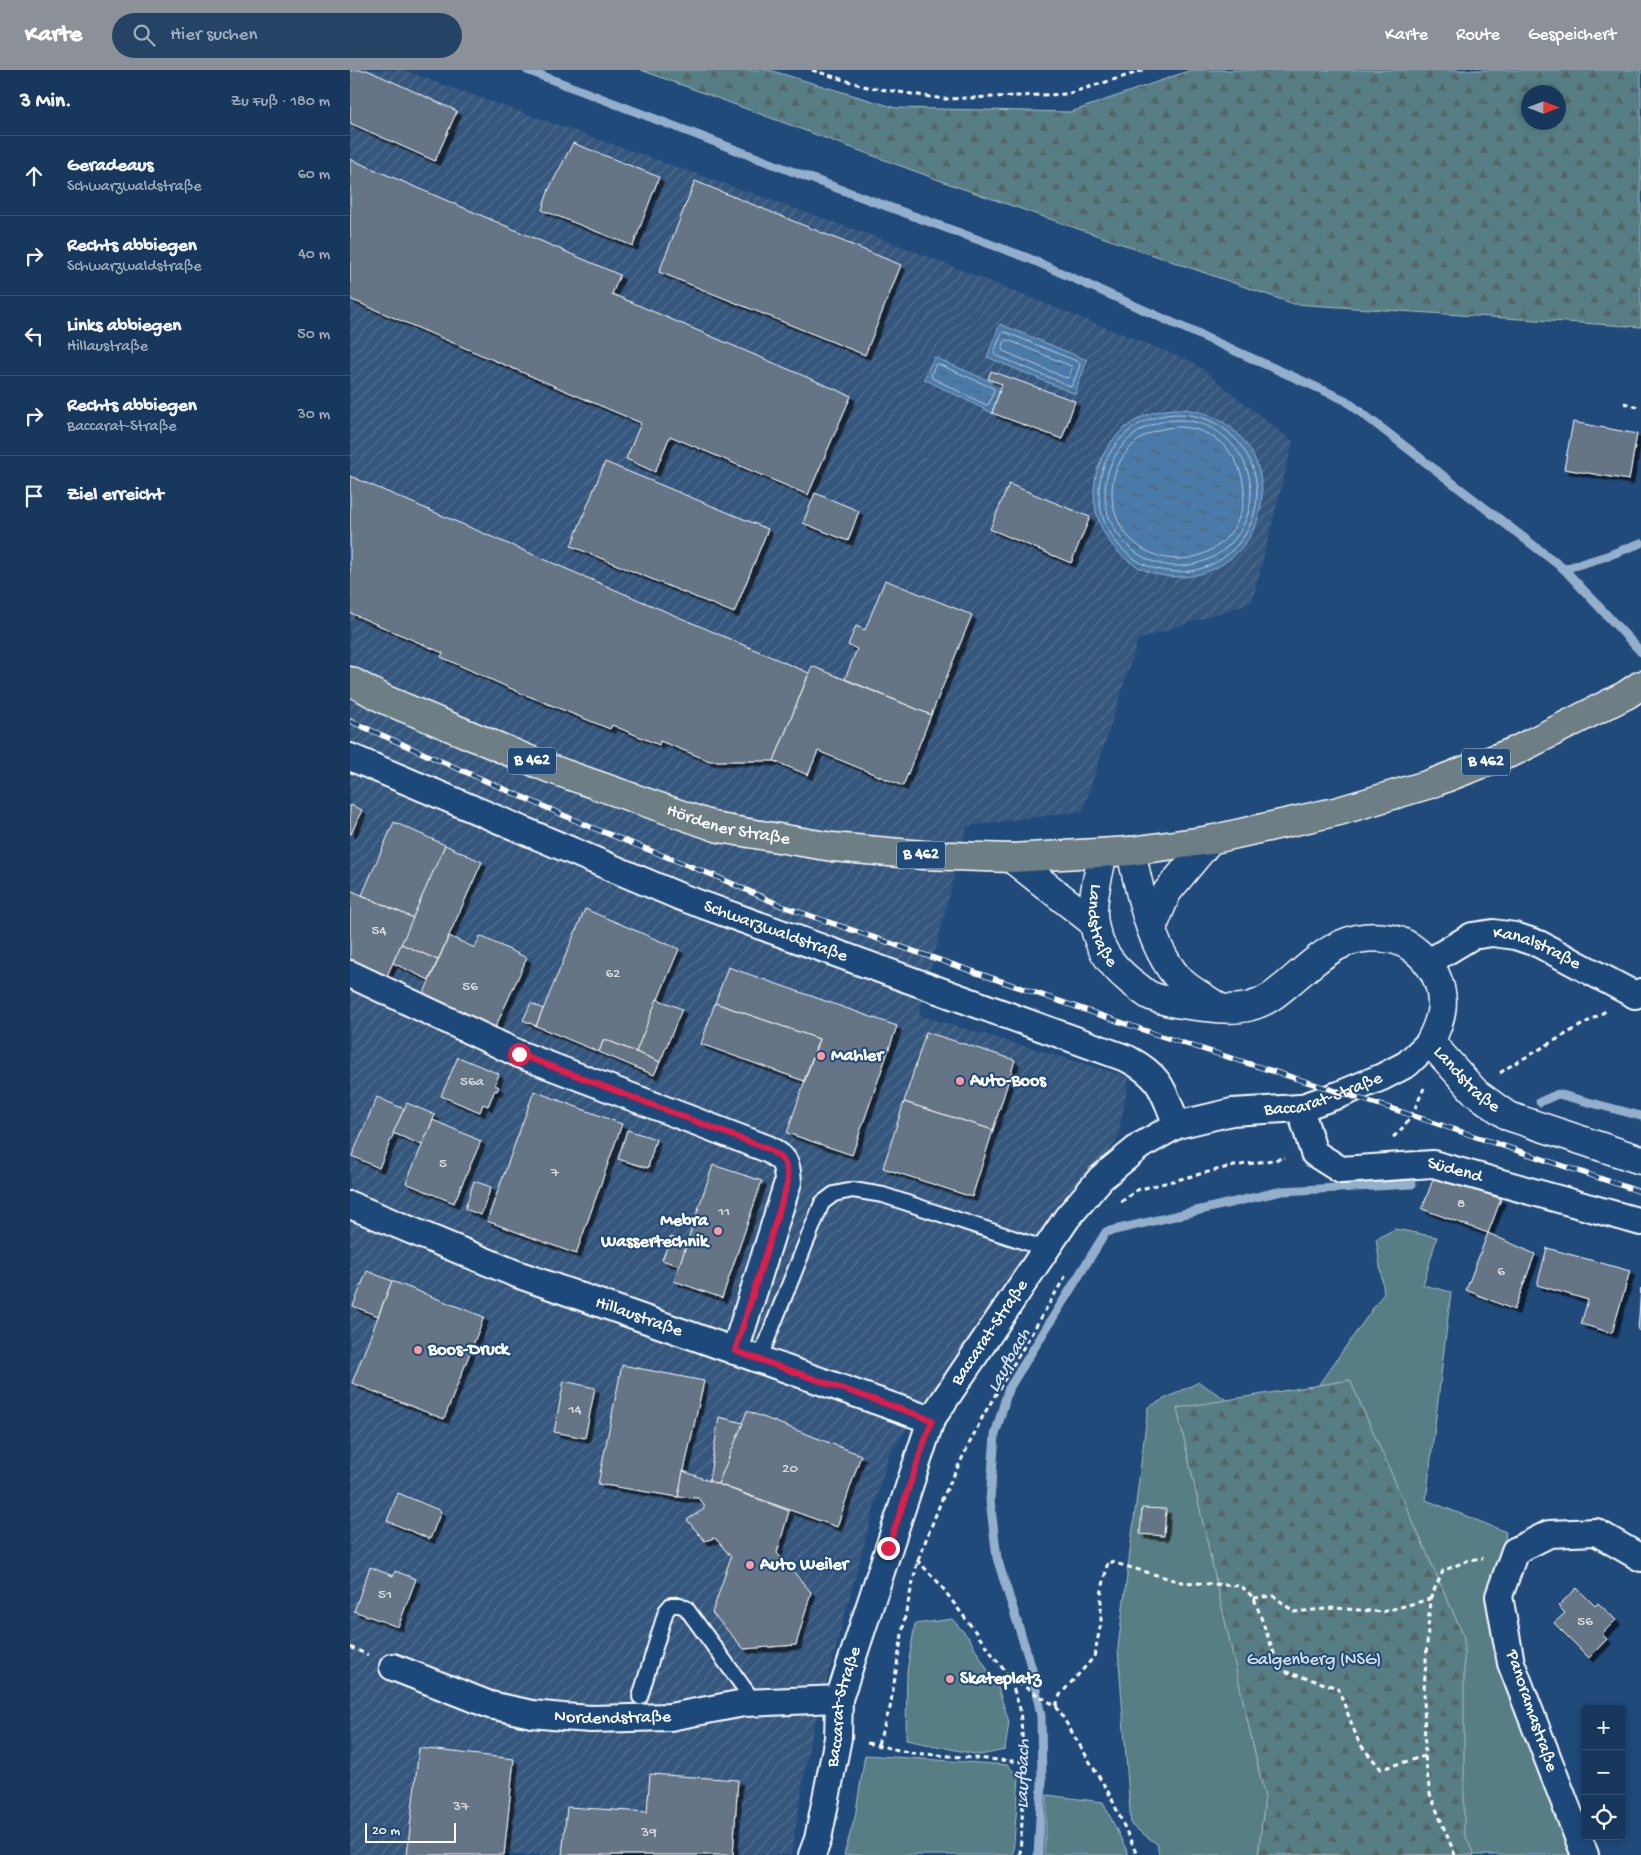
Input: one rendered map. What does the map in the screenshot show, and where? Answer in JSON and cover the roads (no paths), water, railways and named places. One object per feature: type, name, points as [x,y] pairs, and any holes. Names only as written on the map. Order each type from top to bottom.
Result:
[{"type":"main road","name":"Hördener Straße","points":[[350,681],[386,700],[551,769],[720,828],[832,847],[923,855],[1011,858],[1131,851]]},
{"type":"main road","name":"B 462","points":[[1131,851],[1210,840],[1339,811],[1430,784],[1515,751],[1633,690]]},
{"type":"street","name":"Schwarzwaldstraße","points":[[350,757],[681,897],[1128,1059],[1145,1068],[1160,1084],[1177,1125]]},
{"type":"street","points":[[1152,929],[1167,892],[1210,840]]},
{"type":"street","name":"Landstraße","points":[[1131,851],[1142,900],[1164,958],[1183,983],[1222,1009]]},
{"type":"street","name":"Landstraße","points":[[1103,853],[1095,891],[1094,924],[1104,954],[1122,975],[1150,996],[1183,1005],[1222,1009],[1250,1006],[1273,997],[1334,946],[1349,940],[1365,937],[1383,937],[1399,940],[1429,962],[1439,982],[1442,1004],[1438,1052],[1476,1093],[1508,1116],[1641,1160]]},
{"type":"street","points":[[1011,858],[1094,924]]},
{"type":"street","name":"Kanalstraße","points":[[1429,962],[1472,936],[1493,933],[1516,936],[1539,944],[1638,993]]},
{"type":"street","points":[[350,974],[519,1054],[768,1149],[783,1158],[788,1171],[788,1182],[747,1355]]},
{"type":"street","name":"Baccarat-Straße","points":[[812,1855],[818,1839],[838,1738],[839,1699],[932,1420],[1067,1218],[1101,1178],[1140,1146],[1177,1125],[1232,1112],[1300,1108],[1341,1094],[1438,1052]]},
{"type":"street","name":"Südend","points":[[1300,1108],[1314,1153],[1341,1170],[1433,1164],[1641,1222]]},
{"type":"street","name":"Hillaustraße","points":[[350,1204],[514,1273],[932,1420]]},
{"type":"street","name":"Panoramastraße","points":[[1585,1855],[1511,1663],[1499,1596],[1515,1551],[1549,1534],[1596,1532],[1641,1558]]},
{"type":"street","name":"Nordendstraße","points":[[393,1667],[490,1706],[562,1718],[670,1718],[744,1703],[839,1699]]},
{"type":"lane","points":[[747,1355],[822,1203],[834,1194],[853,1190],[883,1195],[1046,1249]]},
{"type":"lane","points":[[640,1697],[666,1611],[671,1605],[680,1605],[686,1608],[755,1703]]},
{"type":"water","points":[[1000,324],[1087,360],[1075,394],[987,357]]},
{"type":"water","points":[[934,357],[1001,386],[992,413],[924,379]]},
{"type":"water","points":[[1186,409],[1210,415],[1238,433],[1256,461],[1261,477],[1261,509],[1256,525],[1238,553],[1225,563],[1202,574],[1170,577],[1154,574],[1138,567],[1124,558],[1113,547],[1097,517],[1094,485],[1097,469],[1104,453],[1113,439],[1124,428],[1154,412]]},
{"type":"waterway","points":[[527,70],[807,177],[1028,258],[1345,400],[1564,569],[1641,543]]},
{"type":"waterway","points":[[1564,569],[1641,652]]},
{"type":"waterway","name":"Laufbach","points":[[1540,1102],[1558,1094],[1641,1116]]},
{"type":"waterway","name":"Laufbach","points":[[1038,1855],[1042,1783],[1041,1716],[1032,1669],[997,1558],[990,1500],[995,1435],[1008,1390],[1106,1232],[1282,1191],[1412,1184]]},
{"type":"railway","points":[[350,721],[588,826],[715,876],[782,906],[1161,1036],[1393,1109],[1641,1192]]},
{"type":"place","name":"Mahler","points":[[821,1056]]},
{"type":"place","name":"Auto-Boos","points":[[960,1081]]},
{"type":"place","name":"Mebra Wassertechnik","points":[[718,1231]]},
{"type":"place","name":"Boos-Druck","points":[[418,1350]]},
{"type":"place","name":"Auto Weiler","points":[[750,1565]]},
{"type":"place","name":"Skateplatz","points":[[950,1679]]},
{"type":"park label","name":"Galgenberg (NSG)","points":[[1314,1660]]}]
